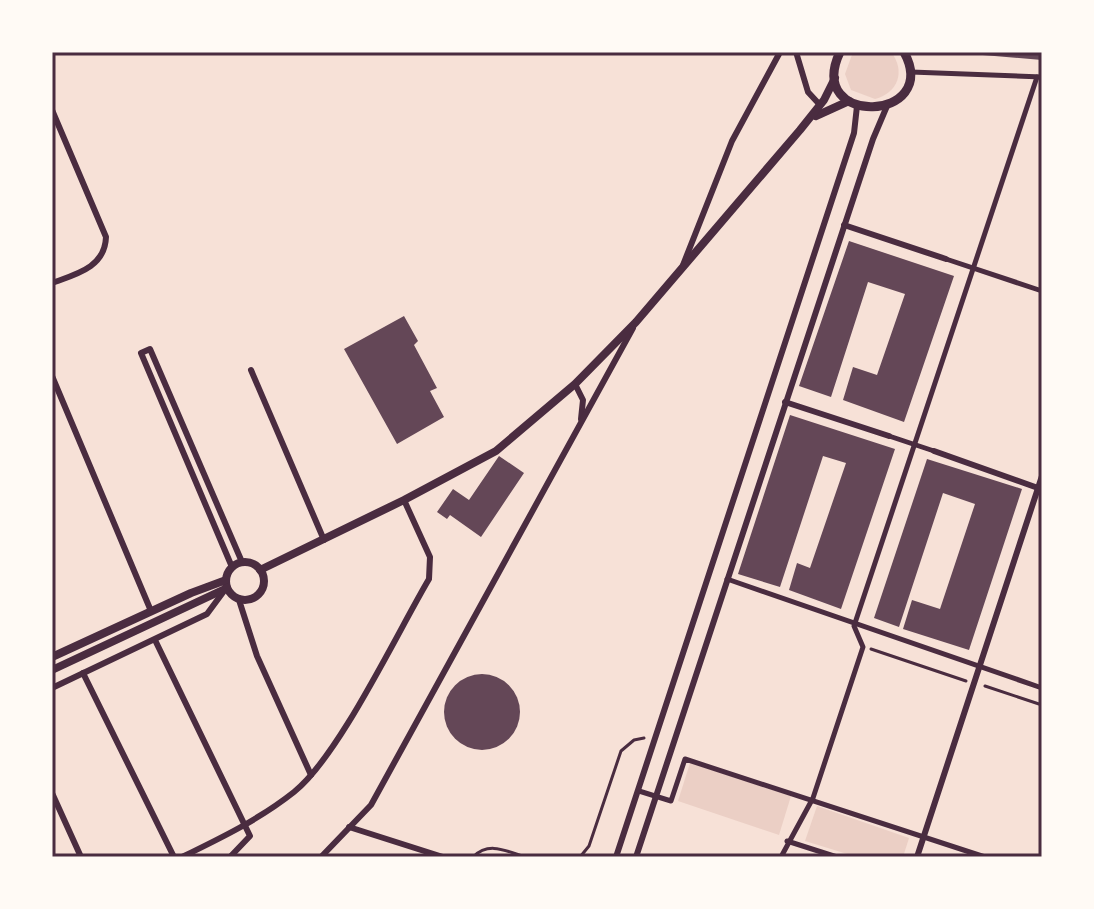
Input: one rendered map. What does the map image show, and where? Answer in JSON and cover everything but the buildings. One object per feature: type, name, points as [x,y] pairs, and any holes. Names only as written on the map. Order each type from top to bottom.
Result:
[{"type":"main road","points":[[838,54],[835,78],[853,104],[872,109],[887,106],[901,96],[910,72],[904,52]]},
{"type":"street","points":[[682,268],[732,141],[779,54],[776,52]]},
{"type":"street","points":[[796,52],[808,92],[820,105]]},
{"type":"street","points":[[854,626],[912,444],[1040,77],[910,72]]},
{"type":"street","points":[[260,570],[496,451],[575,384],[636,322],[800,130],[820,105],[835,78]]},
{"type":"street","points":[[616,857],[854,133],[853,104],[817,115],[800,130]]},
{"type":"street","points":[[636,857],[844,225],[887,106]]},
{"type":"street","points":[[52,110],[106,237],[105,250],[98,262],[52,283]]},
{"type":"street","points":[[844,225],[1042,291]]},
{"type":"street","points":[[321,857],[371,805],[636,322]]},
{"type":"street","points":[[52,688],[207,614],[226,584],[232,567],[141,353],[150,349],[242,562],[260,570],[264,580],[262,590],[255,598],[239,600]]},
{"type":"street","points":[[251,370],[324,540]]},
{"type":"street","points":[[52,376],[151,611]]},
{"type":"street","points":[[575,384],[583,400],[581,422]]},
{"type":"street","points":[[785,402],[1038,488]]},
{"type":"street","points":[[917,857],[1042,476]]},
{"type":"street","points":[[183,857],[245,825],[296,791],[340,733],[429,579],[430,557],[404,500]]},
{"type":"street","points":[[232,567],[242,562]]},
{"type":"street","points":[[726,579],[847,619],[854,626],[863,647],[813,798],[781,857]]},
{"type":"street","points":[[52,657],[151,611],[226,584]]},
{"type":"street","points":[[226,584],[239,600],[257,656],[311,775]]},
{"type":"street","points":[[52,670],[226,584]]},
{"type":"street","points":[[854,626],[1042,688]]},
{"type":"street","points":[[155,640],[250,836],[230,857]]},
{"type":"street","points":[[83,673],[174,857]]},
{"type":"street","points":[[639,791],[671,801],[685,759],[813,798],[985,857]]},
{"type":"street","points":[[52,793],[81,857]]},
{"type":"street","points":[[349,827],[443,857]]},
{"type":"street","points":[[787,841],[837,857]]},
{"type":"path","points":[[580,857],[589,846],[621,751],[642,738],[655,742]]},
{"type":"path","points":[[473,857],[485,848],[496,847],[525,857]]},
{"type":"shaded area","points":[[853,52],[891,52],[899,74],[894,87],[875,99],[851,90],[845,74]]},
{"type":"shaded area","points":[[690,763],[791,796],[779,835],[678,801]]},
{"type":"shaded area","points":[[817,806],[909,838],[903,857],[857,857],[805,841]]}]
